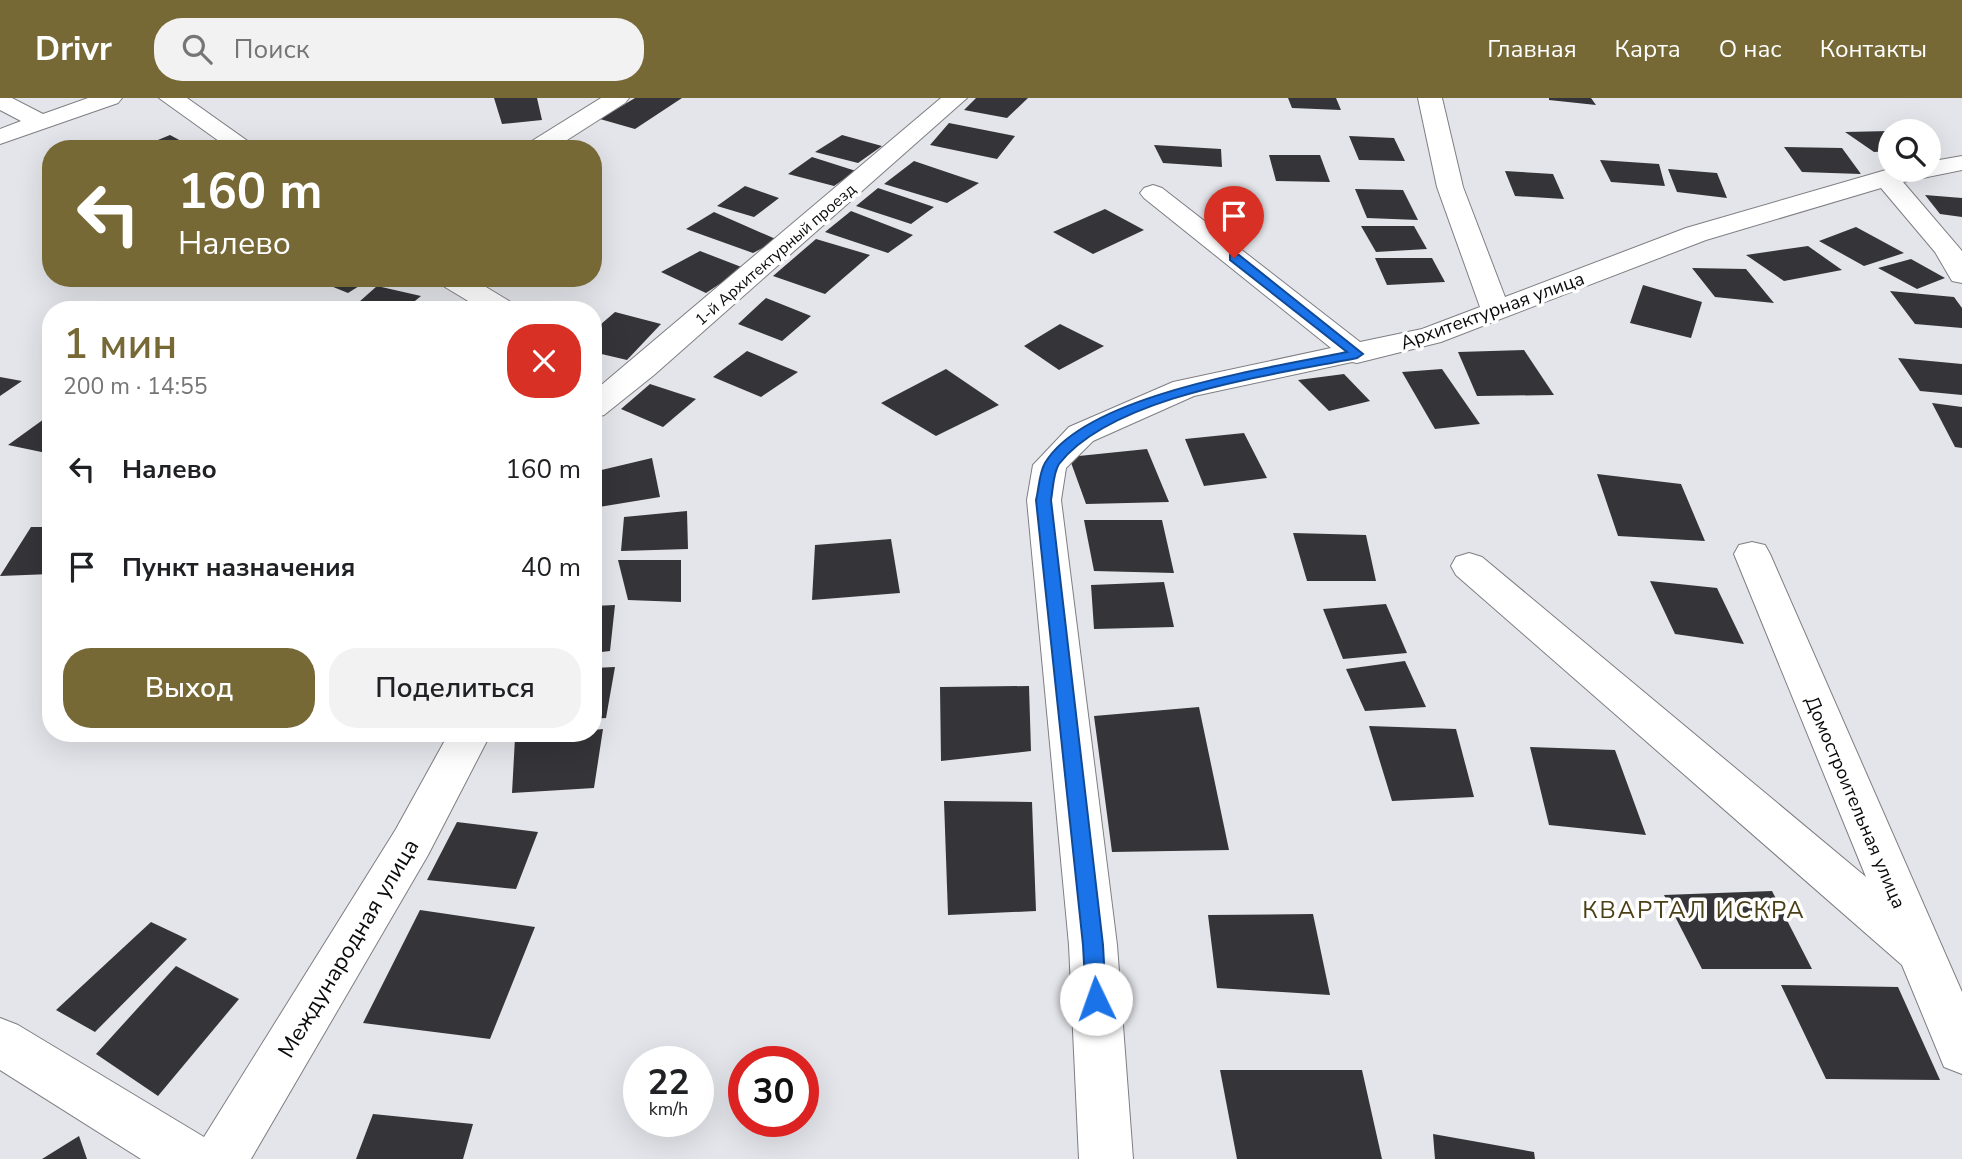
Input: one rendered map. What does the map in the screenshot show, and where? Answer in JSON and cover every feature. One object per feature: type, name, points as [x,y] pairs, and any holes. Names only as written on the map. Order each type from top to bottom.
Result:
[{"type":"street","points":[[0,137],[110,98]]},
{"type":"street","points":[[171,98],[234,140]]},
{"type":"street","points":[[551,140],[617,98]]},
{"type":"street","name":"1-й Архитектурный проезд","points":[[602,401],[955,98]]},
{"type":"street","points":[[1430,98],[1450,187],[1496,312]]},
{"type":"street","points":[[0,101],[40,122]]},
{"type":"street","name":"Архитектурная улица","points":[[1941,167],[1962,163]]},
{"type":"street","name":"Архитектурная улица","points":[[1106,1159],[1093,945],[1044,500],[1050,465],[1081,434],[1184,389],[1357,354],[1430,336],[1696,234],[1878,180]]},
{"type":"street","points":[[1889,182],[1947,249],[1962,275]]},
{"type":"street","points":[[1153,194],[1357,354]]},
{"type":"street","points":[[465,287],[489,301]]},
{"type":"street","name":"Домостроительная улица","points":[[1752,554],[1962,1050]]},
{"type":"street","points":[[1469,566],[1918,950]]},
{"type":"street","name":"Международная улица","points":[[221,1159],[412,842],[465,742]]},
{"type":"street","points":[[0,1042],[190,1159]]},
{"type":"building","points":[[494,98],[537,98],[542,120],[502,124]]},
{"type":"building","points":[[635,98],[682,98],[635,129],[600,119]]},
{"type":"building","points":[[976,98],[1028,98],[1007,118],[964,110]]},
{"type":"building","points":[[1288,98],[1336,98],[1341,110],[1292,108]]},
{"type":"building","points":[[1591,98],[1596,105],[1549,100]]},
{"type":"building","points":[[949,123],[1015,136],[997,159],[930,145]]},
{"type":"building","points":[[1878,131],[1878,152],[1874,152],[1845,132]]},
{"type":"building","points":[[170,135],[179,140],[158,140]]},
{"type":"building","points":[[842,135],[882,146],[858,163],[815,152]]},
{"type":"building","points":[[1349,136],[1394,138],[1405,161],[1359,160]]},
{"type":"building","points":[[1154,145],[1221,149],[1222,167],[1163,163]]},
{"type":"building","points":[[1784,147],[1842,148],[1861,174],[1802,172]]},
{"type":"building","points":[[1269,155],[1320,155],[1330,182],[1276,181]]},
{"type":"building","points":[[812,157],[856,171],[834,186],[788,174]]},
{"type":"building","points":[[1600,160],[1659,164],[1665,186],[1611,182]]},
{"type":"building","points":[[914,161],[979,183],[947,203],[884,184]]},
{"type":"building","points":[[1668,169],[1717,173],[1727,198],[1677,192]]},
{"type":"building","points":[[1505,171],[1553,174],[1564,199],[1515,196]]},
{"type":"building","points":[[745,186],[779,198],[754,217],[717,206]]},
{"type":"building","points":[[878,188],[934,207],[911,224],[856,206]]},
{"type":"building","points":[[1355,189],[1403,190],[1418,220],[1367,218]]},
{"type":"building","points":[[1925,195],[1962,198],[1962,217],[1940,214]]},
{"type":"building","points":[[1105,209],[1144,230],[1093,254],[1053,232]]},
{"type":"building","points":[[851,211],[913,235],[888,253],[825,232]]},
{"type":"building","points":[[714,212],[778,240],[753,253],[686,229]]},
{"type":"building","points":[[1361,226],[1414,226],[1427,249],[1376,252]]},
{"type":"building","points":[[1856,227],[1904,253],[1864,266],[1819,241]]},
{"type":"building","points":[[816,239],[870,255],[825,294],[773,276]]},
{"type":"building","points":[[1808,246],[1842,270],[1784,281],[1746,255]]},
{"type":"building","points":[[700,251],[744,268],[706,293],[661,272]]},
{"type":"building","points":[[1375,258],[1432,258],[1445,282],[1387,285]]},
{"type":"building","points":[[1911,259],[1945,278],[1917,289],[1878,268]]},
{"type":"building","points":[[1692,268],[1746,269],[1774,303],[1715,297]]},
{"type":"building","points":[[1643,285],[1702,302],[1691,338],[1630,323]]},
{"type":"building","points":[[333,287],[358,287],[348,293]]},
{"type":"building","points":[[376,287],[421,296],[415,301],[360,301]]},
{"type":"building","points":[[1890,291],[1954,297],[1962,308],[1962,328],[1915,324]]},
{"type":"building","points":[[766,298],[811,316],[782,341],[738,324]]},
{"type":"building","points":[[615,312],[661,324],[627,360],[602,354],[602,323]]},
{"type":"building","points":[[1060,324],[1104,346],[1059,370],[1024,346]]},
{"type":"building","points":[[1524,350],[1554,395],[1477,396],[1458,352]]},
{"type":"building","points":[[747,351],[798,372],[761,397],[713,377]]},
{"type":"building","points":[[1898,358],[1962,364],[1962,395],[1920,391]]},
{"type":"building","points":[[946,369],[999,405],[936,436],[881,403]]},
{"type":"building","points":[[1442,369],[1480,424],[1435,429],[1402,372]]},
{"type":"building","points":[[1344,374],[1370,401],[1329,411],[1298,380]]},
{"type":"building","points":[[0,377],[22,381],[0,396]]},
{"type":"building","points":[[650,384],[696,399],[663,427],[621,409]]},
{"type":"building","points":[[1932,403],[1962,407],[1962,448],[1955,447]]},
{"type":"building","points":[[42,420],[42,452],[8,445]]},
{"type":"building","points":[[1244,433],[1267,478],[1204,486],[1185,439]]},
{"type":"building","points":[[1147,449],[1169,502],[1086,504],[1069,457]]},
{"type":"building","points":[[652,458],[660,497],[602,507],[602,470]]},
{"type":"building","points":[[1597,474],[1681,484],[1705,541],[1618,536]]},
{"type":"building","points":[[687,511],[688,549],[621,551],[624,517]]},
{"type":"building","points":[[1084,520],[1162,520],[1174,573],[1094,571]]},
{"type":"building","points":[[31,527],[42,527],[42,574],[0,576]]},
{"type":"building","points":[[1293,533],[1366,535],[1376,581],[1307,581]]},
{"type":"building","points":[[891,539],[900,593],[812,600],[815,545]]},
{"type":"building","points":[[618,560],[681,560],[681,602],[628,600]]},
{"type":"building","points":[[1650,581],[1717,588],[1744,644],[1675,634]]},
{"type":"building","points":[[1164,582],[1174,627],[1094,629],[1091,585]]},
{"type":"building","points":[[1386,604],[1407,653],[1343,659],[1323,609]]},
{"type":"building","points":[[615,605],[610,651],[602,652],[602,606]]},
{"type":"building","points":[[1405,661],[1426,707],[1365,711],[1346,669]]},
{"type":"building","points":[[615,667],[606,718],[602,718],[602,668]]},
{"type":"building","points":[[1029,686],[1031,751],[941,761],[940,687]]},
{"type":"building","points":[[1199,707],[1229,850],[1112,852],[1094,716]]},
{"type":"building","points":[[1369,726],[1456,729],[1474,797],[1392,801]]},
{"type":"building","points":[[515,742],[601,742],[594,788],[512,793]]},
{"type":"building","points":[[1530,747],[1615,750],[1646,835],[1549,825]]},
{"type":"building","points":[[944,801],[1032,802],[1036,911],[948,915]]},
{"type":"building","points":[[457,822],[538,832],[516,889],[427,880]]},
{"type":"building","points":[[1772,891],[1812,969],[1702,969],[1664,895]]},
{"type":"building","points":[[420,910],[535,927],[490,1039],[363,1023]]},
{"type":"building","points":[[1313,914],[1330,995],[1217,988],[1208,915]]},
{"type":"building","points":[[151,922],[187,939],[95,1032],[56,1010]]},
{"type":"building","points":[[176,966],[239,999],[158,1096],[96,1054]]},
{"type":"building","points":[[1781,985],[1898,987],[1940,1080],[1826,1079]]},
{"type":"building","points":[[1220,1070],[1362,1070],[1382,1159],[1237,1159]]},
{"type":"building","points":[[373,1114],[473,1124],[463,1159],[356,1159]]},
{"type":"building","points":[[1433,1134],[1534,1152],[1535,1159],[1435,1159]]},
{"type":"building","points":[[79,1136],[87,1159],[42,1159]]},
{"type":"district","name":"КВАРТАЛ ИСКРА","points":[[1694,910]]},
{"type":"route","points":[[1096,999],[1093,945],[1044,500],[1050,465],[1081,434],[1184,389],[1272,369],[1357,354],[1234,258]]}]
